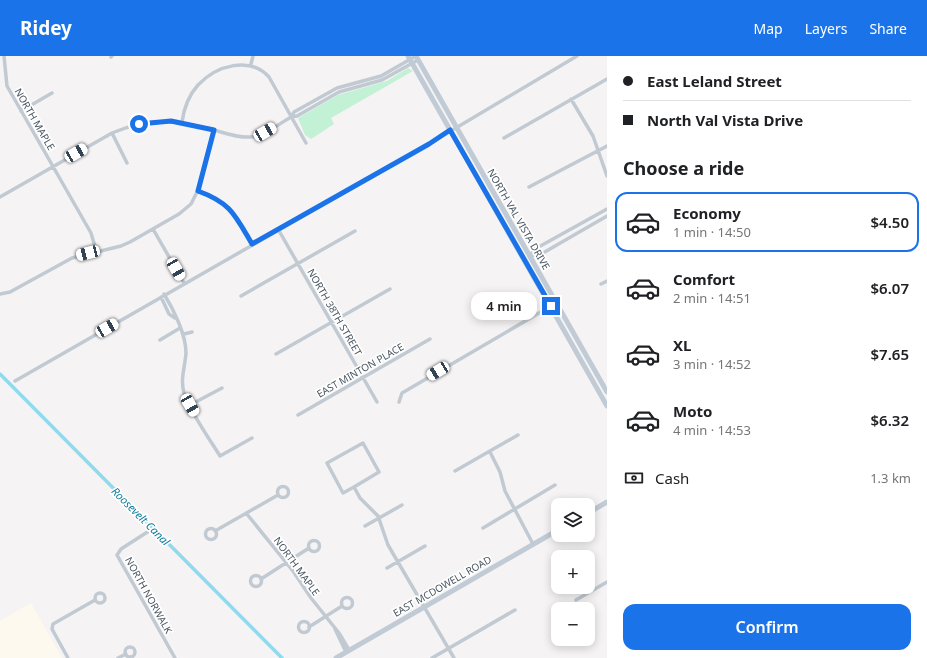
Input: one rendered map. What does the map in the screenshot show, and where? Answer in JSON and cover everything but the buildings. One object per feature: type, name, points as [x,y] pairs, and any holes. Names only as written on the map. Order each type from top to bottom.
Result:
[{"type":"main road","name":"NORTH VAL VISTA DRIVE","points":[[417,57],[607,392]]},
{"type":"main road","name":"NORTH VAL VISTA DRIVE","points":[[410,60],[607,406]]},
{"type":"main road","points":[[501,219],[507,216]]},
{"type":"main road","points":[[506,227],[512,224]]},
{"type":"main road","points":[[514,242],[520,239]]},
{"type":"main road","points":[[524,259],[530,256]]},
{"type":"main road","points":[[529,268],[535,265]]},
{"type":"main road","points":[[551,306],[556,303]]},
{"type":"main road","points":[[556,316],[562,312]]},
{"type":"main road","points":[[587,371],[593,367]]},
{"type":"main road","points":[[595,509],[607,502]]},
{"type":"main road","name":"EAST MCDOWELL ROAD","points":[[336,658],[551,534]]},
{"type":"street","name":"NORTH MAPLE","points":[[4,56],[7,86],[91,233],[96,250]]},
{"type":"street","points":[[251,64],[252,56]]},
{"type":"street","points":[[15,381],[161,298],[164,294],[429,144],[456,126],[577,56]]},
{"type":"street","points":[[0,197],[52,166],[112,133],[127,127],[155,121],[182,122],[249,137],[265,132],[291,117],[294,112],[337,88],[376,78],[417,57]]},
{"type":"street","points":[[182,122],[184,109],[199,85],[206,79],[232,64],[242,62],[251,64],[265,72],[306,143]]},
{"type":"street","points":[[504,138],[607,79]]},
{"type":"street","points":[[21,111],[52,93]]},
{"type":"street","points":[[571,99],[599,150],[607,176]]},
{"type":"street","points":[[0,294],[15,289],[72,258],[96,250],[121,246],[186,209],[198,191],[214,130]]},
{"type":"street","points":[[112,133],[127,163]]},
{"type":"street","points":[[529,187],[607,146]]},
{"type":"street","points":[[198,191],[211,196],[226,205],[237,217],[252,244]]},
{"type":"street","points":[[530,256],[535,249],[607,209]]},
{"type":"street","points":[[530,256],[543,253],[607,216]]},
{"type":"street","points":[[153,229],[184,283]]},
{"type":"street","name":"NORTH 38TH STREET","points":[[278,230],[377,402]]},
{"type":"street","points":[[241,296],[355,231]]},
{"type":"street","points":[[601,284],[607,281]]},
{"type":"street","points":[[276,354],[390,289]]},
{"type":"street","points":[[164,294],[174,311],[175,318],[184,334],[186,355],[183,385],[186,398],[220,456],[252,438]]},
{"type":"street","points":[[161,298],[169,314],[175,318]]},
{"type":"street","points":[[399,402],[402,393],[551,306]]},
{"type":"street","points":[[160,340],[180,328]]},
{"type":"street","points":[[184,334],[192,332]]},
{"type":"street","name":"EAST MINTON PLACE","points":[[298,415],[430,340]]},
{"type":"street","points":[[190,405],[222,388]]},
{"type":"street","points":[[455,471],[518,435]]},
{"type":"street","points":[[363,443],[379,472],[354,486],[343,492],[327,463],[363,443]]},
{"type":"street","points":[[490,452],[498,467],[505,491],[533,544]]},
{"type":"street","points":[[483,528],[555,485]]},
{"type":"street","points":[[354,486],[360,498],[378,518],[388,545],[454,658]]},
{"type":"street","points":[[215,531],[278,495]]},
{"type":"street","points":[[365,526],[402,505]]},
{"type":"street","name":"NORTH MAPLE","points":[[246,514],[286,563],[335,628],[348,651]]},
{"type":"street","name":"NORTH NORWALK","points":[[149,531],[121,549],[117,555],[174,658]]},
{"type":"street","points":[[387,568],[425,546]]},
{"type":"street","points":[[261,579],[310,548]]},
{"type":"street","points":[[576,600],[607,582]]},
{"type":"street","points":[[68,658],[52,629],[53,624],[95,600]]},
{"type":"street","points":[[309,627],[342,606]]},
{"type":"street","points":[[432,658],[515,610]]},
{"type":"street","points":[[118,658],[126,654]]},
{"type":"shaded area","points":[[31,603],[62,658],[0,658],[0,621]]},
{"type":"green space","points":[[408,68],[413,71],[331,118],[334,124],[311,139],[305,135],[298,118],[338,95],[387,81]]},
{"type":"waterway","name":"Roosevelt Canal","points":[[0,374],[282,658]]},
{"type":"route","points":[[139,124],[155,121],[171,121],[182,122],[214,130],[198,191],[219,200],[232,210],[252,244],[429,144],[450,130],[551,306]]}]
